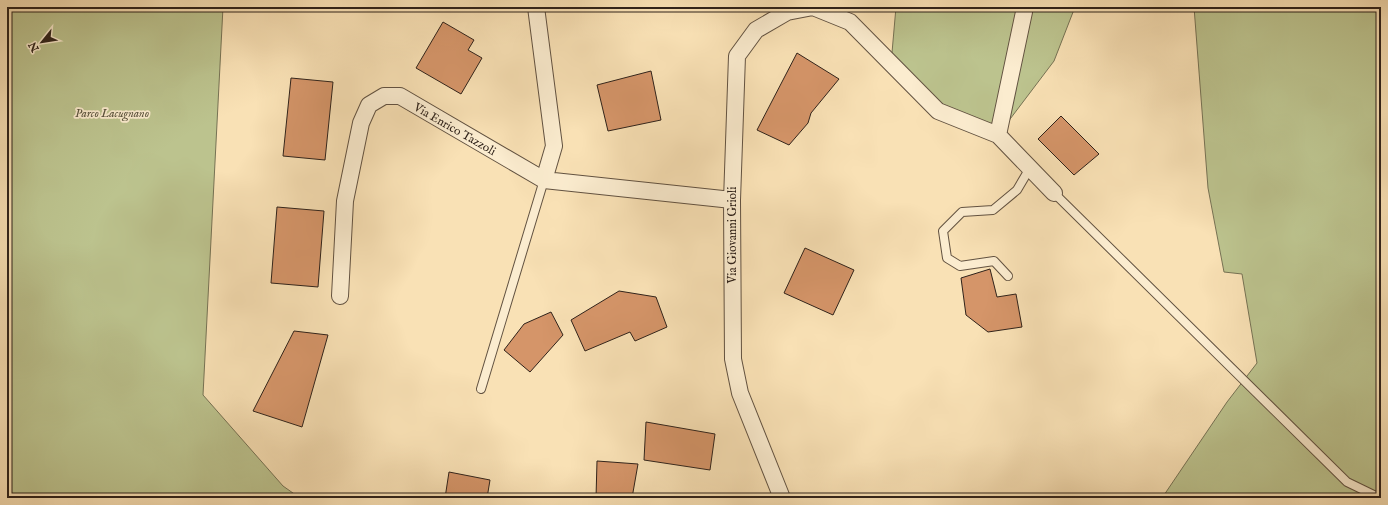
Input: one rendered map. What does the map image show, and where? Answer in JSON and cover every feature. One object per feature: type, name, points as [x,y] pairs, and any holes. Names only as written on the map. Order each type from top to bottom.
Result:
[{"type":"street","points":[[536,7],[554,146],[544,180]]},
{"type":"street","name":"Via Giovanni Grioli","points":[[782,498],[740,393],[733,358],[732,200],[737,56],[756,30],[787,12],[813,7],[850,22],[938,111],[998,135]]},
{"type":"street","points":[[1024,7],[998,135],[1054,193]]},
{"type":"street","name":"Via Enrico Tazzoli","points":[[340,296],[344,201],[361,122],[369,105],[384,96],[400,96],[544,180],[732,200]]},
{"type":"lane","points":[[1008,276],[994,261],[960,266],[947,258],[943,231],[962,212],[993,210],[1017,190],[1030,168]]},
{"type":"lane","points":[[481,389],[544,180]]},
{"type":"lane","points":[[1054,193],[1347,482],[1380,498]]},
{"type":"green space","name":"Parco Lacugnano","points":[[7,7],[223,7],[203,395],[283,486],[300,498],[7,498]]},
{"type":"green space","points":[[896,7],[1075,7],[1054,61],[998,135],[938,111],[891,64]]},
{"type":"green space","points":[[1194,7],[1381,7],[1381,498],[1162,498],[1227,402],[1257,363],[1242,274],[1224,272],[1208,188]]},
{"type":"building","points":[[443,22],[474,40],[468,50],[482,58],[461,94],[416,68]]},
{"type":"building","points":[[797,53],[839,79],[811,113],[808,123],[789,145],[757,130]]},
{"type":"building","points":[[651,71],[661,120],[608,131],[597,85]]},
{"type":"building","points":[[291,78],[333,82],[325,160],[283,156]]},
{"type":"building","points":[[1061,116],[1099,154],[1074,175],[1038,139]]},
{"type":"building","points":[[277,207],[324,211],[318,287],[271,283]]},
{"type":"building","points":[[805,248],[854,270],[833,315],[784,293]]},
{"type":"building","points":[[990,269],[997,297],[1016,294],[1022,327],[988,332],[966,315],[961,278]]},
{"type":"building","points":[[619,291],[656,297],[667,327],[635,341],[630,332],[585,351],[571,320]]},
{"type":"building","points":[[551,312],[563,335],[530,372],[504,350],[524,324]]},
{"type":"building","points":[[294,331],[328,335],[302,427],[253,411]]},
{"type":"building","points":[[646,422],[715,434],[710,470],[644,460]]},
{"type":"building","points":[[597,461],[638,464],[632,498],[596,498]]},
{"type":"building","points":[[449,472],[490,480],[487,498],[445,498]]}]
